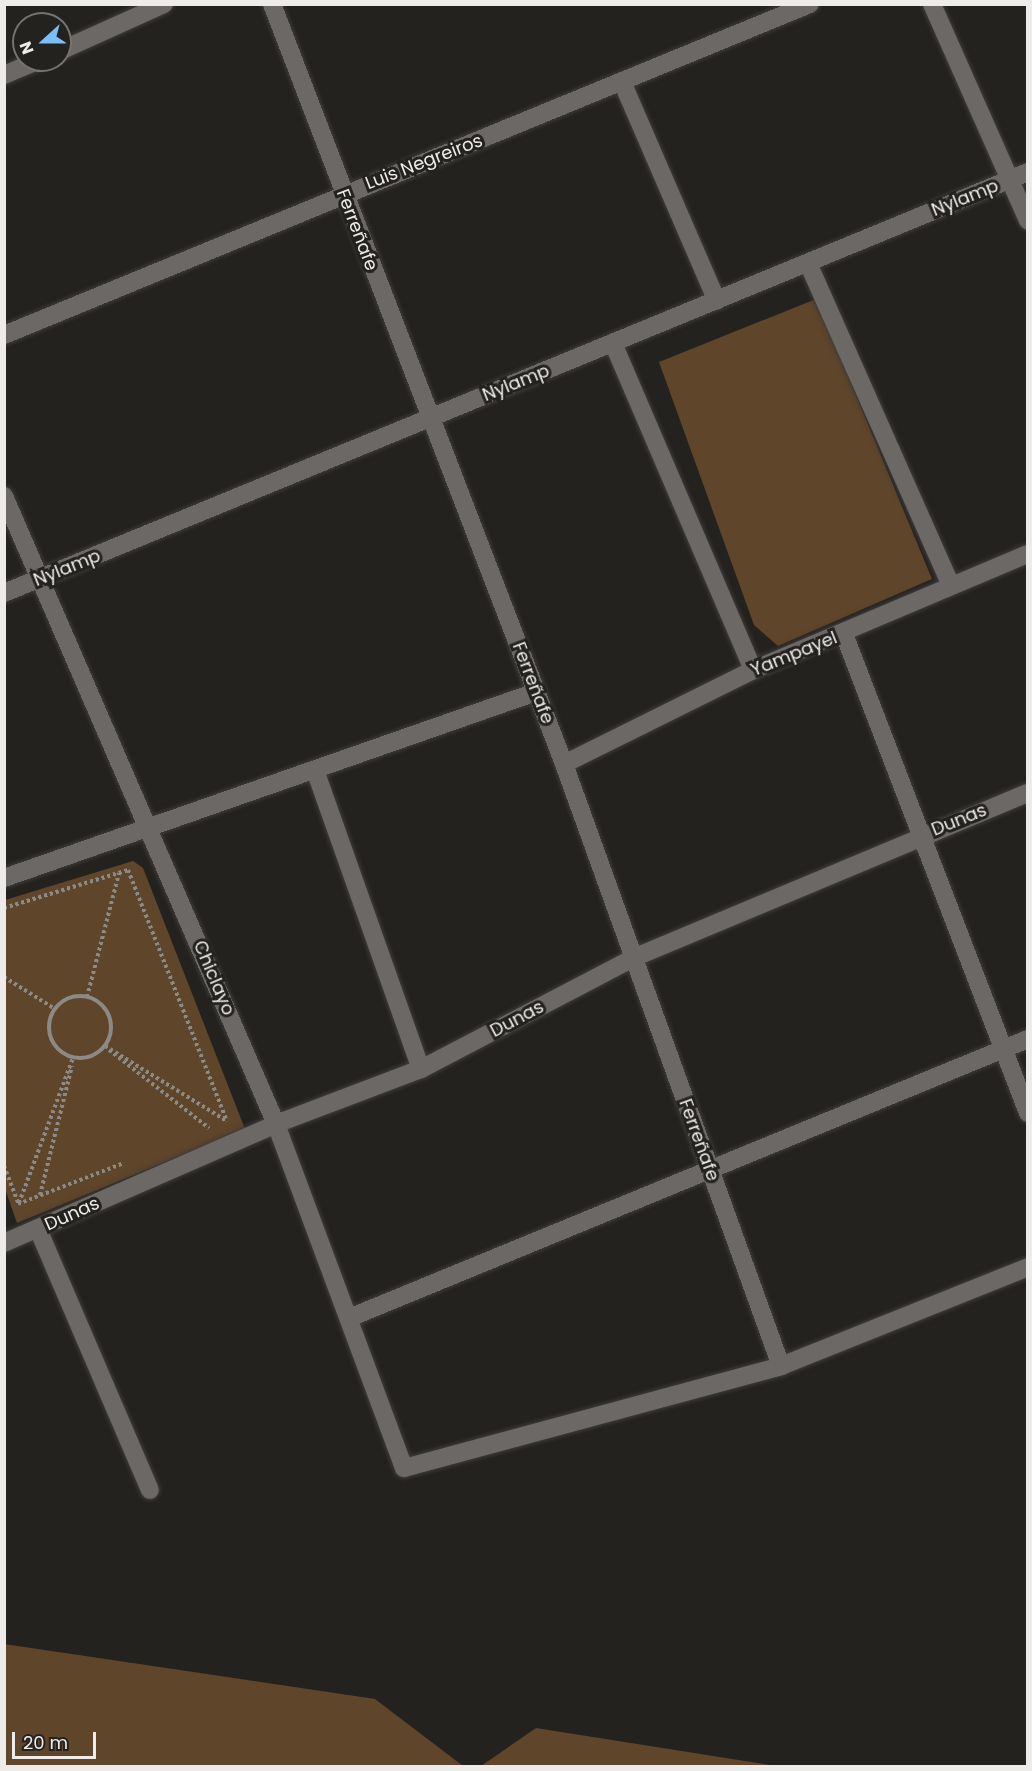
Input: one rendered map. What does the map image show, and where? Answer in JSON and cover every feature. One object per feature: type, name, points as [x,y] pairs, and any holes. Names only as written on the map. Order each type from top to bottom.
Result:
[{"type":"street","points":[[72,46],[164,4]]},
{"type":"street","name":"Ferreñafe","points":[[272,4],[342,194],[564,764],[710,1172],[782,1365]]},
{"type":"street","name":"Luis Negreiros","points":[[4,334],[342,194],[623,84],[810,4]]},
{"type":"street","points":[[932,4],[1028,221]]},
{"type":"street","points":[[623,84],[717,300]]},
{"type":"street","name":"Nylamp","points":[[4,593],[1028,172]]},
{"type":"street","points":[[808,263],[951,586]]},
{"type":"street","points":[[613,343],[753,670]]},
{"type":"street","name":"Chiclayo","points":[[4,496],[276,1125],[404,1468],[782,1365]]},
{"type":"street","name":"Yampayel","points":[[564,764],[753,670],[844,634],[1028,554]]},
{"type":"street","points":[[844,634],[1028,1113]]},
{"type":"street","points":[[4,878],[536,692]]},
{"type":"street","points":[[315,770],[422,1069]]},
{"type":"street","name":"Dunas","points":[[4,1243],[276,1125],[422,1069],[633,958],[922,835],[1028,793]]},
{"type":"street","points":[[349,1318],[710,1172],[1028,1039]]},
{"type":"street","points":[[38,1229],[150,1490]]},
{"type":"street","points":[[782,1365],[1028,1267]]},
{"type":"path","points":[[4,908],[128,870],[228,1122]]},
{"type":"path","points":[[87,997],[119,873]]},
{"type":"path","points":[[4,977],[55,1009]]},
{"type":"path","points":[[87,997],[109,1017],[105,1046],[97,1054],[73,1058],[52,1038],[55,1009],[69,998],[87,997]]},
{"type":"path","points":[[105,1046],[228,1122]]},
{"type":"path","points":[[105,1046],[119,1063],[210,1129]]},
{"type":"path","points":[[39,1196],[73,1058]]},
{"type":"path","points":[[18,1204],[73,1058]]},
{"type":"path","points":[[199,1133],[228,1122]]},
{"type":"path","points":[[18,1204],[135,1158]]},
{"type":"path","points":[[4,1166],[18,1204]]},
{"type":"shaded area","points":[[816,299],[932,579],[778,646],[754,625],[659,362]]},
{"type":"shaded area","points":[[133,861],[143,868],[245,1129],[17,1223],[5,1189],[5,900]]},
{"type":"shaded area","points":[[4,1644],[375,1699],[463,1766],[5,1766]]},
{"type":"shaded area","points":[[536,1728],[776,1766],[481,1766]]}]
